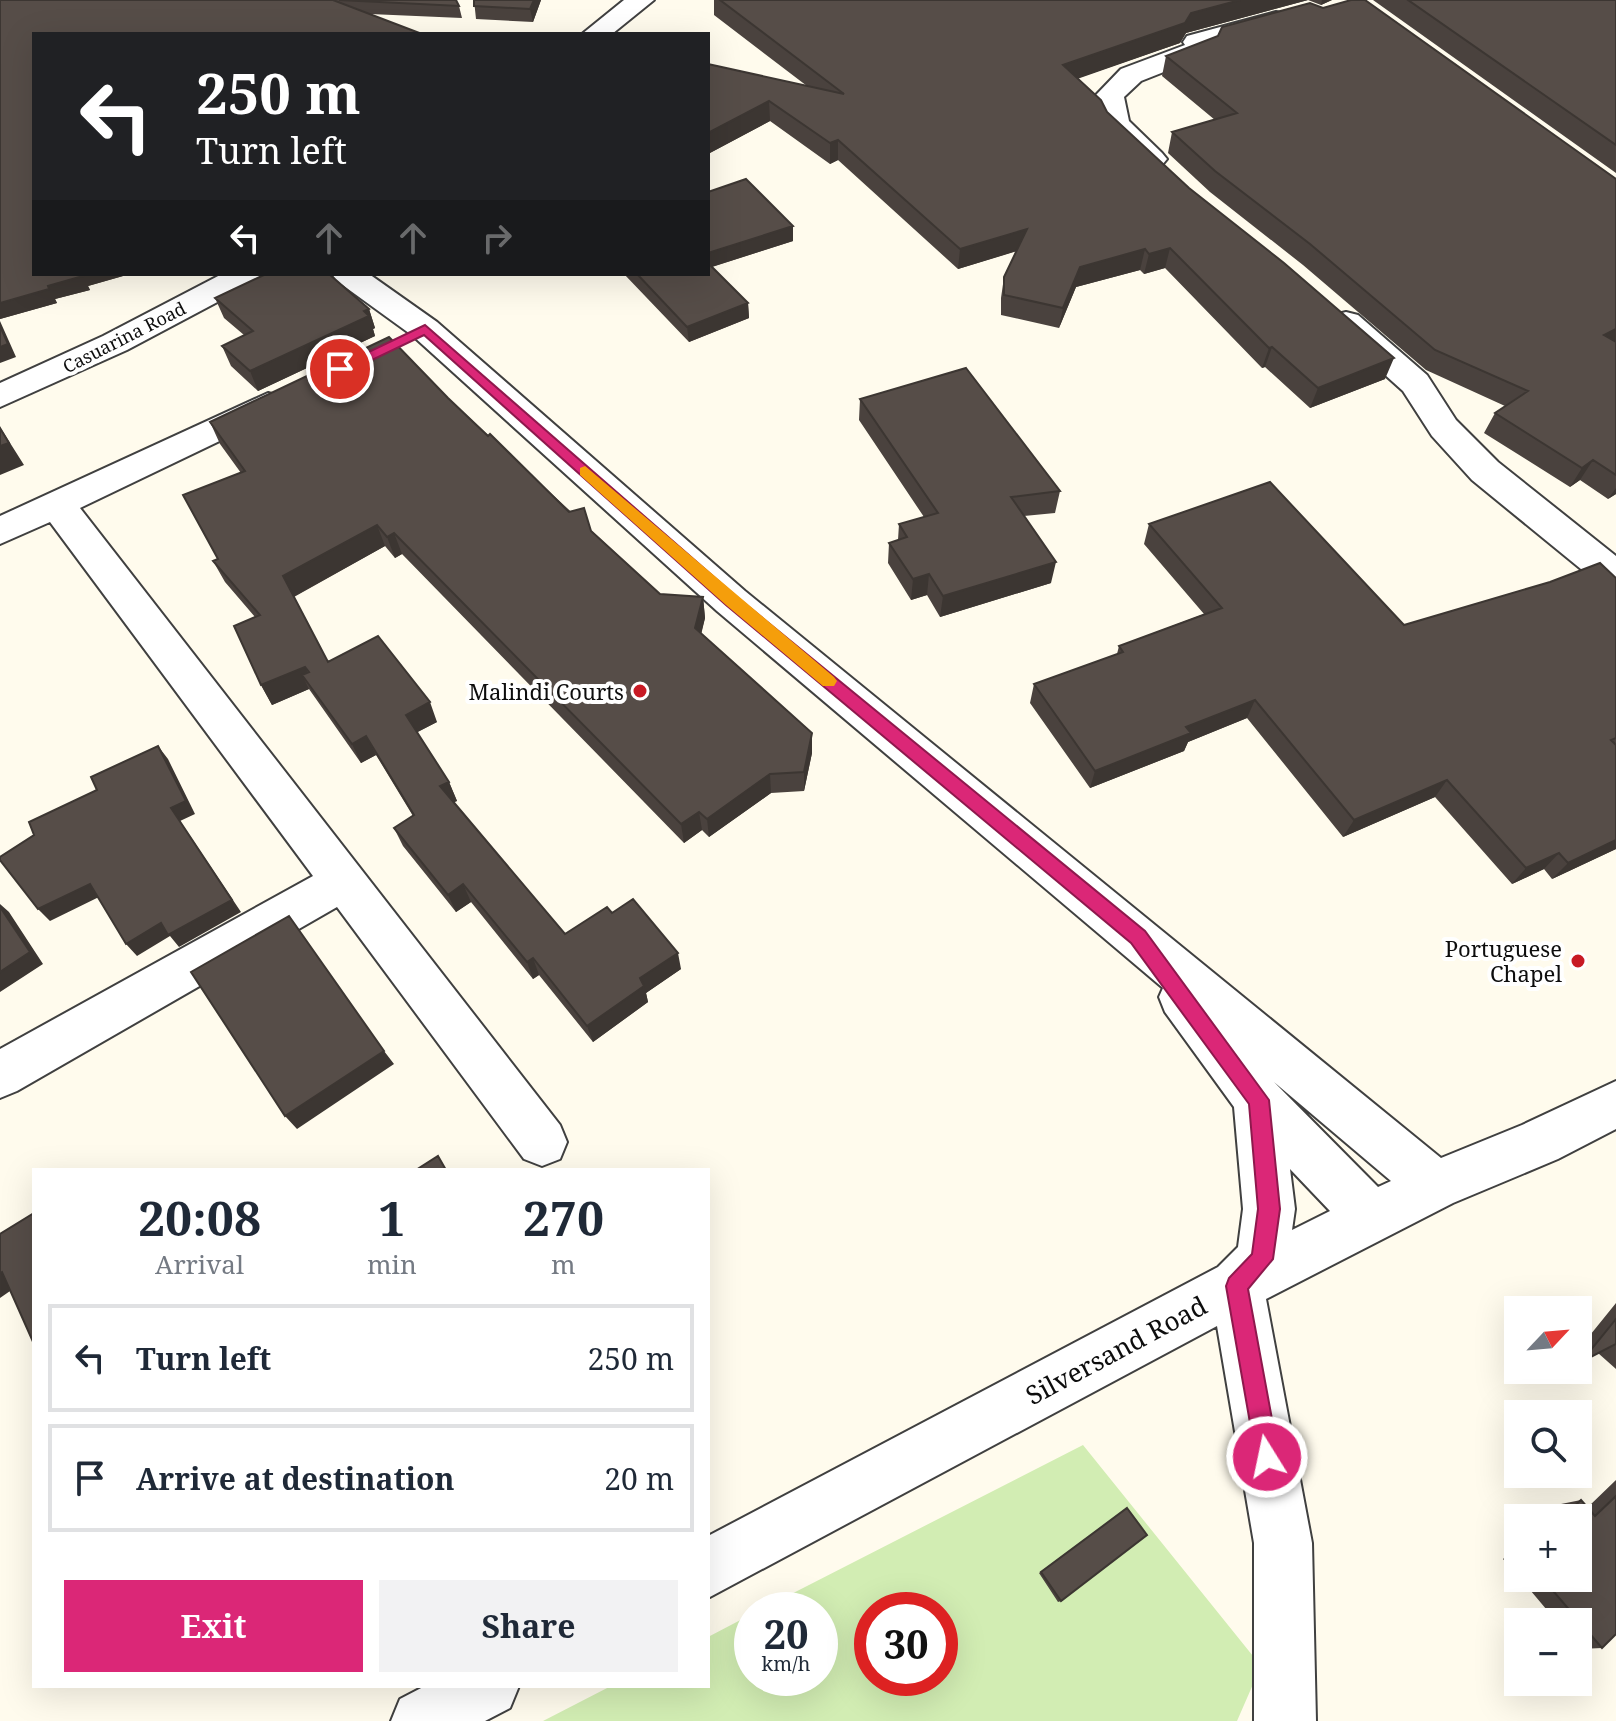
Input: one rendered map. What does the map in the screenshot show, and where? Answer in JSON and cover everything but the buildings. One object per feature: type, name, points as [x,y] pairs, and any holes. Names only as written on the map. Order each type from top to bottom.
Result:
[{"type":"street","points":[[598,32],[641,0]]},
{"type":"street","points":[[1173,178],[1115,124],[1110,95],[1131,75],[1203,47],[1196,42],[1309,11]]},
{"type":"street","name":"Casuarina Road","points":[[0,396],[115,343],[242,276]]},
{"type":"street","points":[[262,276],[280,277]]},
{"type":"street","points":[[328,276],[327,279],[351,286],[348,289],[396,305]]},
{"type":"street","points":[[351,276],[396,305],[731,601],[1138,937],[1277,1085],[1373,1219]]},
{"type":"street","points":[[1323,302],[1415,383],[1444,428],[1485,471],[1616,577]]},
{"type":"street","points":[[0,531],[298,390]]},
{"type":"street","points":[[57,505],[542,1142]]},
{"type":"street","points":[[0,1075],[344,881]]},
{"type":"street","points":[[1277,1085],[1425,1144],[1469,1154],[1540,1142]]},
{"type":"street","points":[[1277,1085],[1435,1185]]},
{"type":"street","points":[[1277,1085],[1269,1209],[1262,1259],[1237,1286],[1283,1543],[1285,1721]]},
{"type":"street","name":"Silversand Road","points":[[710,1567],[1237,1286],[1435,1185],[1540,1142],[1616,1104]]},
{"type":"street","points":[[422,1721],[484,1688]]},
{"type":"green space","points":[[1083,1445],[1261,1666],[1237,1721],[543,1721],[607,1688],[710,1688],[710,1636],[734,1623],[734,1696],[838,1696],[838,1592],[795,1592]]},
{"type":"slow traffic","points":[[585,471],[731,601],[828,681]]},
{"type":"place","name":"Malindi Courts","points":[[640,691]]},
{"type":"place","name":"Portuguese Chapel","points":[[1578,961]]},
{"type":"route","points":[[340,369],[425,329],[731,601],[1138,937],[1258,1100],[1269,1209],[1262,1259],[1237,1286],[1267,1457]]}]
